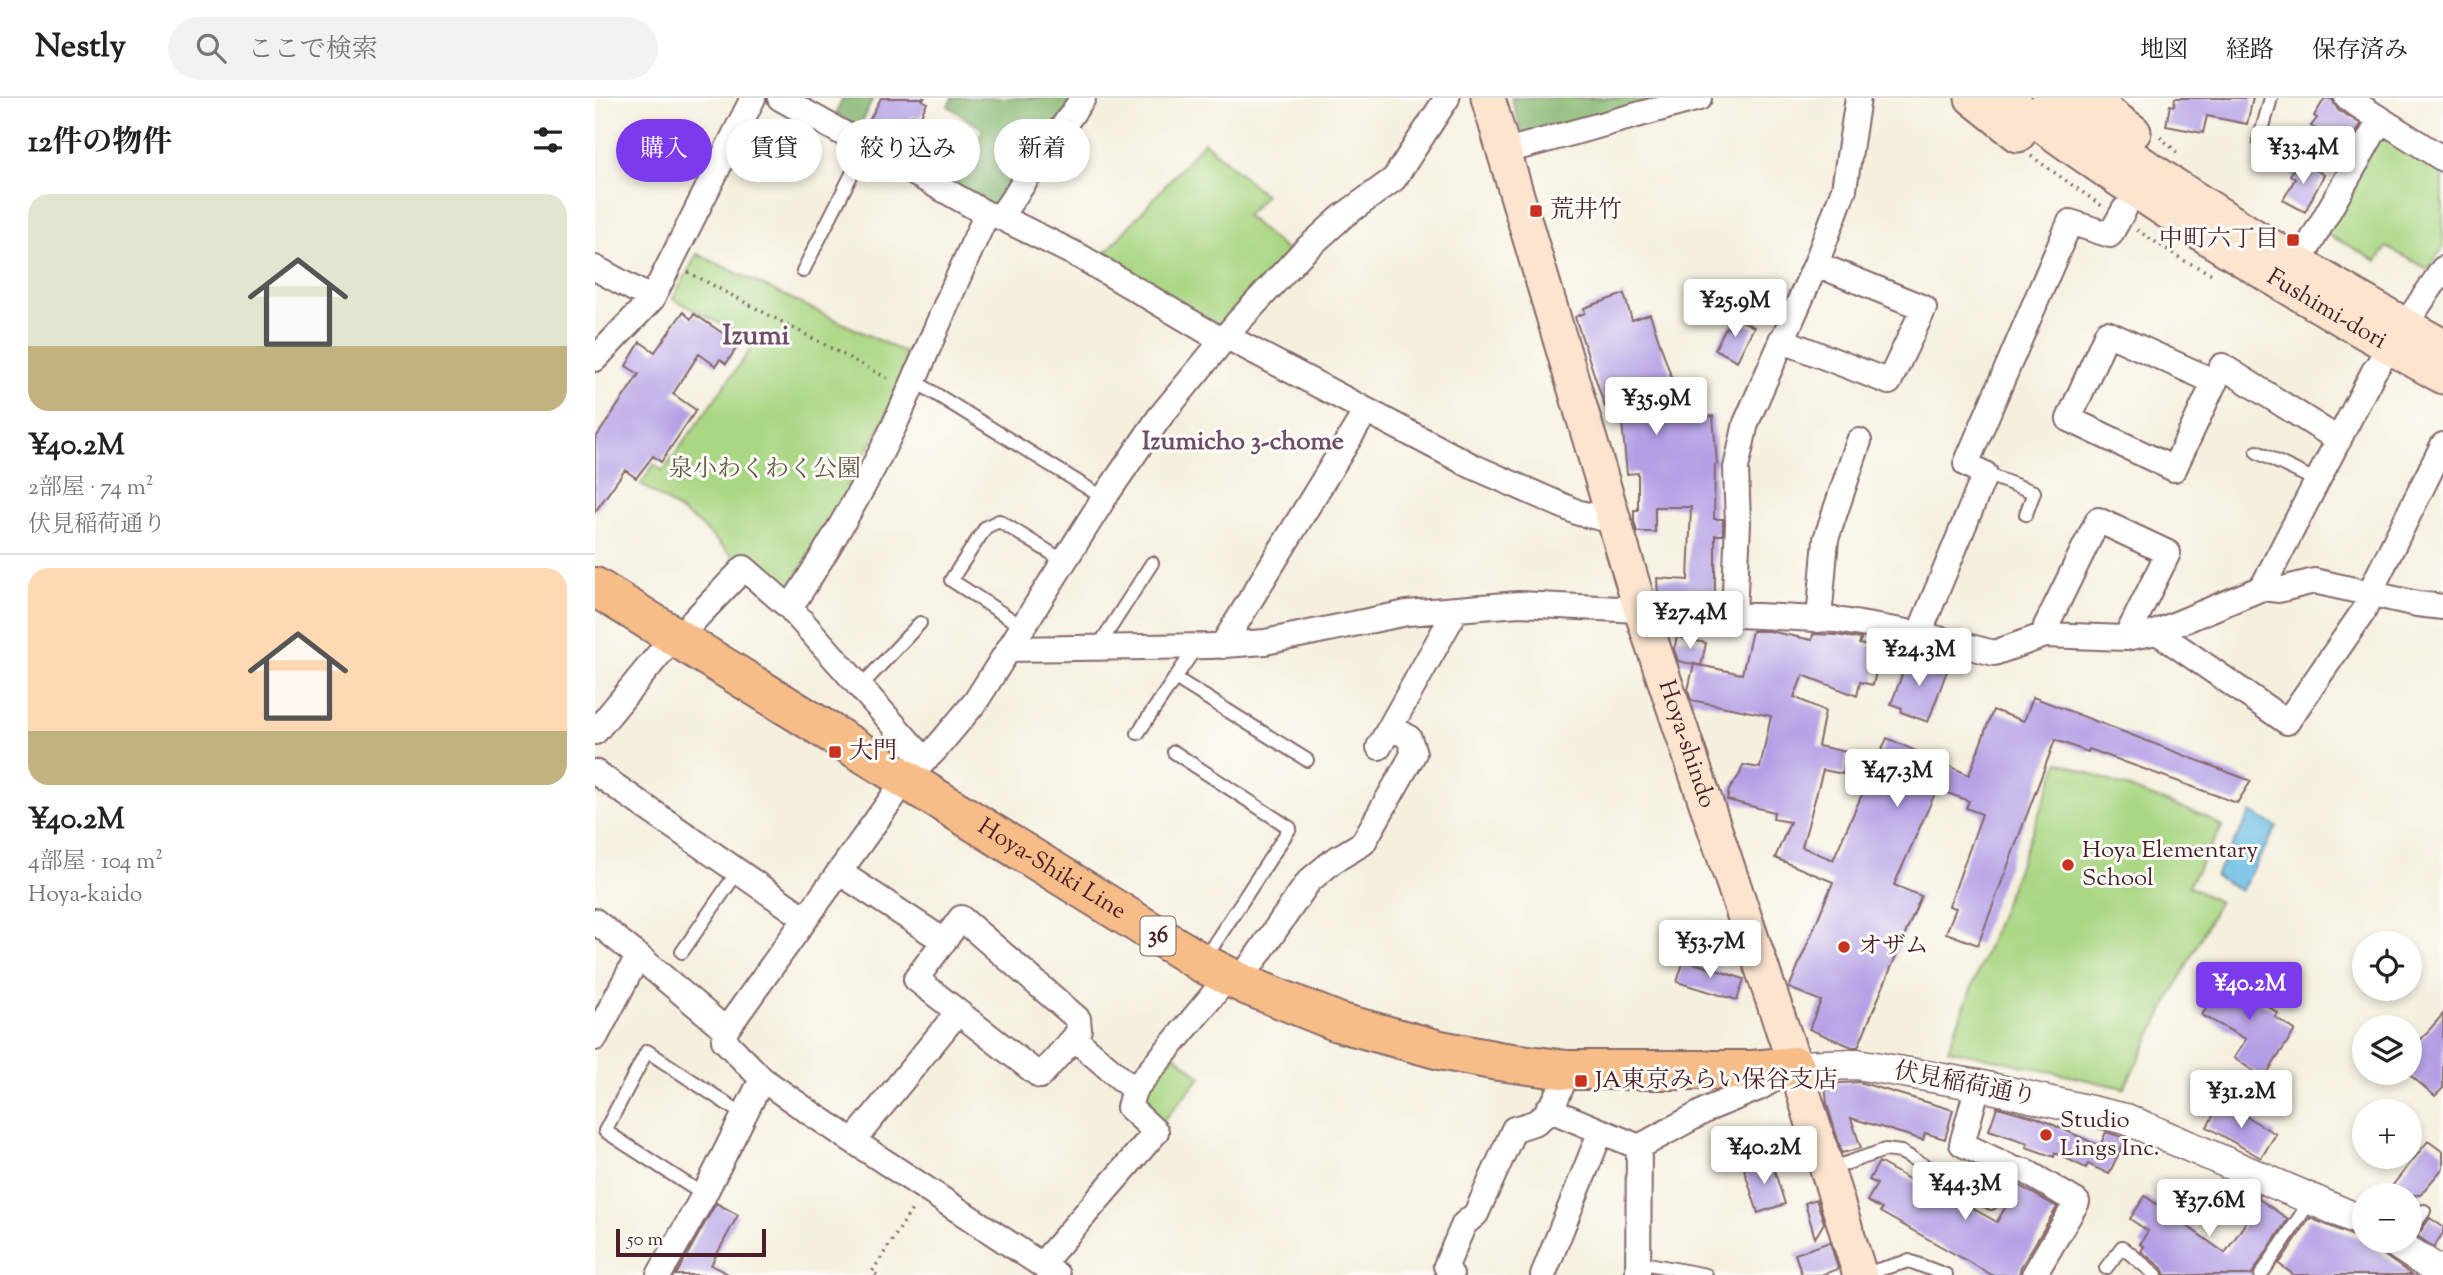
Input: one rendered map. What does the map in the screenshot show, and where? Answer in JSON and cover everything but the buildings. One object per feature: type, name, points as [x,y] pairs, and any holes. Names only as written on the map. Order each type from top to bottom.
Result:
[{"type":"main road","name":"Hoya-shindo","points":[[1488,98],[1506,151],[1641,611],[1795,1066],[1860,1275]]},
{"type":"main road","points":[[1972,98],[2012,131],[2124,210],[2181,246],[2193,250],[2204,249],[2214,243]]},
{"type":"main road","name":"Fushimi-dori","points":[[2005,98],[2140,195],[2285,288],[2398,336],[2443,346]]},
{"type":"main road","name":"Fushimi-dori","points":[[2049,98],[2173,168],[2398,336],[2443,377]]},
{"type":"main road","points":[[2088,98],[2161,152],[2173,168]]},
{"type":"main road","name":"Hoya-Shiki Line","points":[[595,587],[678,637],[916,770],[1223,974],[1313,1012],[1390,1038],[1497,1061],[1567,1070],[1752,1070],[1795,1066]]},
{"type":"street","points":[[595,359],[652,299],[753,98]]},
{"type":"street","points":[[780,98],[836,129]]},
{"type":"street","points":[[790,608],[823,558],[894,426],[954,284],[993,215],[1083,98]]},
{"type":"street","points":[[1506,151],[1699,98]]},
{"type":"street","points":[[1734,615],[1738,523],[1736,468],[1746,423],[1816,264],[1844,189],[1858,98]]},
{"type":"street","points":[[2347,98],[2443,159]]},
{"type":"street","points":[[1443,99],[1394,179],[1343,216],[1301,254],[1159,418],[1104,498],[977,701],[916,770],[839,872],[726,1030],[724,1040],[762,1079],[1050,1270],[1156,1132],[1129,1107],[1134,1090],[1223,974],[1309,881],[1333,861],[1363,843],[1379,818],[1414,753],[1409,738],[1385,736],[1456,610]]},
{"type":"street","points":[[2299,263],[2381,119]]},
{"type":"street","points":[[932,182],[993,215],[1081,257],[1225,339],[1472,466],[1579,513],[1615,521]]},
{"type":"street","points":[[1919,634],[1986,474],[1966,464],[2070,222],[2110,235],[2124,210]]},
{"type":"street","points":[[1781,340],[1889,382],[1924,308],[1816,264]]},
{"type":"street","points":[[595,268],[652,299]]},
{"type":"street","points":[[2263,588],[2374,371],[2443,270]]},
{"type":"street","points":[[2215,382],[2107,333],[2069,419],[2174,469],[2215,382],[2222,366],[2339,440]]},
{"type":"street","points":[[1222,646],[1366,411]]},
{"type":"street","points":[[1819,620],[1825,539],[1859,441]]},
{"type":"street","points":[[2157,632],[2287,722],[2364,612],[2370,594],[2443,445]]},
{"type":"street","points":[[2045,635],[2046,626],[2098,520],[2168,553],[2126,638]]},
{"type":"street","points":[[595,732],[665,647],[678,637],[744,568],[790,608],[860,687],[916,770]]},
{"type":"street","points":[[1009,649],[1222,646],[1265,642],[1407,613],[1519,604],[1819,620],[1887,627],[1994,653],[2045,635],[2126,638],[2157,632],[2263,588],[2279,590],[2314,581],[2417,604],[2443,607]]},
{"type":"street","points":[[595,772],[805,918]]},
{"type":"street","points":[[839,872],[944,941]]},
{"type":"street","points":[[961,918],[1078,1019],[1079,1030],[1039,1076],[958,1012],[916,979],[961,918]]},
{"type":"street","points":[[595,921],[726,1030]]},
{"type":"street","points":[[595,1038],[602,1001],[638,956]]},
{"type":"street","points":[[854,1140],[958,1012]]},
{"type":"street","points":[[1074,1038],[1134,1090]]},
{"type":"street","name":"伏見稲荷通り","points":[[1795,1066],[1857,1064],[1977,1085],[2126,1119],[2352,1217]]},
{"type":"street","points":[[1639,1147],[1710,1108],[1759,1088],[1795,1066]]},
{"type":"street","points":[[1451,1275],[1446,1266],[1464,1224],[1476,1214],[1514,1129],[1537,1122],[1561,1088],[1567,1070]]},
{"type":"street","points":[[659,1275],[704,1195],[762,1079]]},
{"type":"street","points":[[1977,1085],[1962,1143],[2014,1169],[2025,1171],[2077,1202],[2034,1275]]},
{"type":"street","points":[[1548,1109],[1639,1147]]},
{"type":"street","points":[[1543,1275],[1601,1131]]},
{"type":"street","points":[[1638,1269],[1639,1147]]},
{"type":"street","points":[[2418,1253],[2443,1275]]},
{"type":"lane","points":[[2259,141],[2271,98]]},
{"type":"lane","points":[[803,271],[848,182]]},
{"type":"lane","points":[[911,385],[1104,498]]},
{"type":"lane","points":[[2257,453],[2317,481]]},
{"type":"lane","points":[[1986,474],[2034,492],[2026,514]]},
{"type":"lane","points":[[1023,627],[951,580],[986,527],[999,521],[1064,561]]},
{"type":"lane","points":[[1098,648],[1152,563]]},
{"type":"lane","points":[[860,687],[920,623]]},
{"type":"lane","points":[[1138,733],[1197,645]]},
{"type":"lane","points":[[1175,678],[1307,760]]},
{"type":"lane","points":[[1174,752],[1290,828],[1223,974]]},
{"type":"lane","points":[[682,952],[737,871]]},
{"type":"lane","points":[[704,1195],[605,1131],[647,1051],[744,1115]]},
{"type":"lane","points":[[1826,1171],[1885,1150],[1901,1152],[1991,1203],[2014,1169]]},
{"type":"lane","points":[[2262,1275],[2312,1199]]},
{"type":"lane","points":[[2106,1268],[2122,1247],[2156,1275]]},
{"type":"lane","points":[[1860,1275],[1909,1261],[1946,1275]]},
{"type":"lane","points":[[1638,1269],[1706,1275]]},
{"type":"path","points":[[2155,134],[2173,168]]},
{"type":"path","points":[[670,263],[911,385]]},
{"type":"path","points":[[877,1275],[872,1272],[927,1188]]},
{"type":"green space","points":[[843,98],[873,98],[864,119],[846,119],[836,113]]},
{"type":"green space","points":[[952,98],[1075,98],[1060,119],[994,119],[994,182],[1017,182],[1001,205],[988,207],[955,187],[957,182],[980,182],[980,135],[983,129],[980,127],[980,119],[968,119],[948,106]]},
{"type":"green space","points":[[1511,98],[1681,98],[1525,140]]},
{"type":"green space","points":[[2389,132],[2443,168],[2443,248],[2428,269],[2387,247],[2377,261],[2323,232],[2381,135]]},
{"type":"green space","points":[[1204,142],[1265,195],[1246,216],[1288,252],[1219,325],[1101,258]]},
{"type":"green space","name":"泉小わくわく公園","points":[[697,254],[914,357],[855,475],[789,588],[784,588],[748,555],[739,562],[699,524],[641,484],[654,464],[663,471],[756,342],[673,299]]},
{"type":"green space","points":[[2059,762],[2204,816],[2222,827],[2188,886],[2219,902],[2124,1088],[1948,1049]]},
{"type":"green space","points":[[1174,1054],[1201,1077],[1161,1123],[1140,1105],[1140,1095]]},
{"type":"water","points":[[2251,812],[2277,827],[2241,891],[2215,876]]},
{"type":"place","name":"荒井竹","points":[[1536,211]]},
{"type":"place","name":"中町六丁目","points":[[2293,240]]},
{"type":"place","name":"大門","points":[[835,752]]},
{"type":"place","name":"Hoya Elementary School","points":[[2068,865]]},
{"type":"place","name":"オザム","points":[[1844,947]]},
{"type":"place","name":"JA東京みらい保谷支店","points":[[1581,1081]]},
{"type":"place","name":"Studio Lings Inc.","points":[[2046,1135]]},
{"type":"district","name":"Izumi","points":[[756,337]]},
{"type":"district","name":"Izumicho 3-chome","points":[[1243,442]]}]
